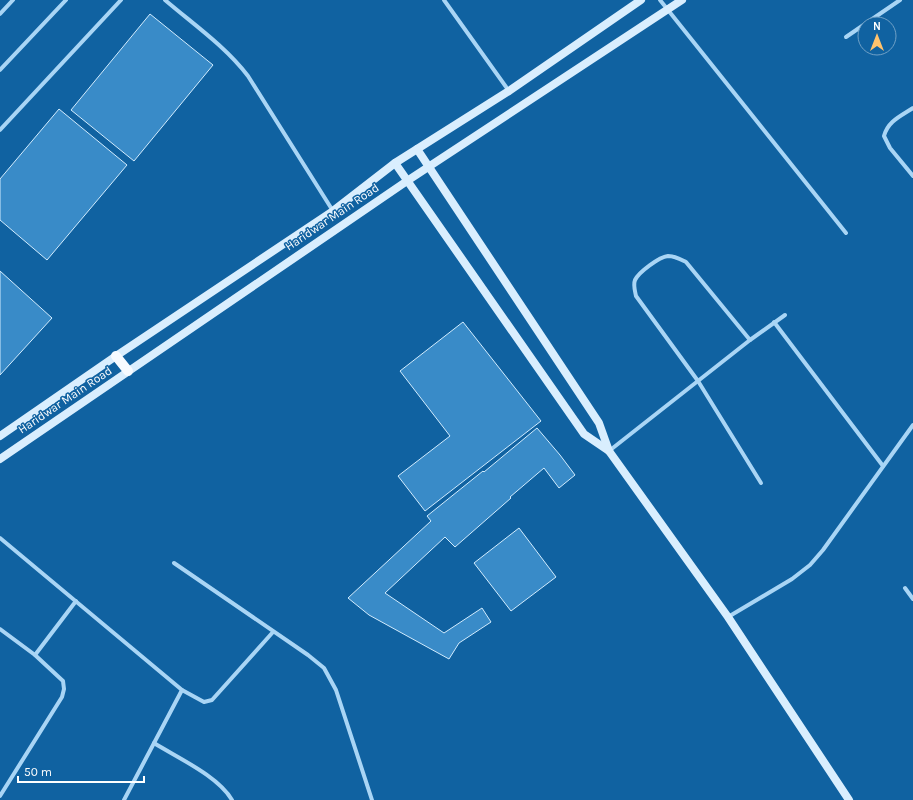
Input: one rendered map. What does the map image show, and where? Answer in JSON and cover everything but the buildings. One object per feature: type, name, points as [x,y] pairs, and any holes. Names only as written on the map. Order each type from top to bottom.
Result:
[{"type":"main road","name":"Haridwar Main Road","points":[[0,436],[116,356],[333,211],[395,163],[509,91],[641,0]]},
{"type":"main road","name":"Haridwar Main Road","points":[[0,459],[407,181],[682,0]]},
{"type":"main road","points":[[417,149],[599,423],[609,451],[728,617],[849,800]]},
{"type":"main road","points":[[395,163],[584,434],[609,451]]},
{"type":"main road","points":[[116,356],[128,371]]},
{"type":"street","points":[[0,14],[13,0]]},
{"type":"street","points":[[0,70],[66,0]]},
{"type":"street","points":[[0,130],[122,0]]},
{"type":"street","points":[[165,0],[226,51],[238,63],[248,76],[333,211]]},
{"type":"street","points":[[444,0],[509,91]]},
{"type":"street","points":[[660,0],[846,233]]},
{"type":"street","points":[[877,16],[900,0]]},
{"type":"street","points":[[846,37],[857,29]]},
{"type":"street","points":[[913,108],[886,127],[884,136],[890,148],[913,176]]},
{"type":"street","points":[[750,340],[686,262],[670,256],[661,257],[640,274],[635,281],[634,288],[636,296],[698,381],[761,483]]},
{"type":"street","points":[[609,451],[750,340],[785,315]]},
{"type":"street","points":[[774,322],[883,466]]},
{"type":"street","points":[[728,617],[792,579],[810,565],[823,550],[913,425]]},
{"type":"street","points":[[0,538],[182,690],[204,702],[212,700],[273,632]]},
{"type":"street","points":[[174,563],[308,655],[324,668],[336,690],[372,800]]},
{"type":"street","points":[[905,588],[913,599]]},
{"type":"street","points":[[35,655],[76,601]]},
{"type":"street","points":[[0,629],[35,655],[63,682],[64,689],[62,697],[0,796]]},
{"type":"street","points":[[124,800],[182,690]]},
{"type":"street","points":[[154,743],[207,775],[221,786],[232,800]]}]
